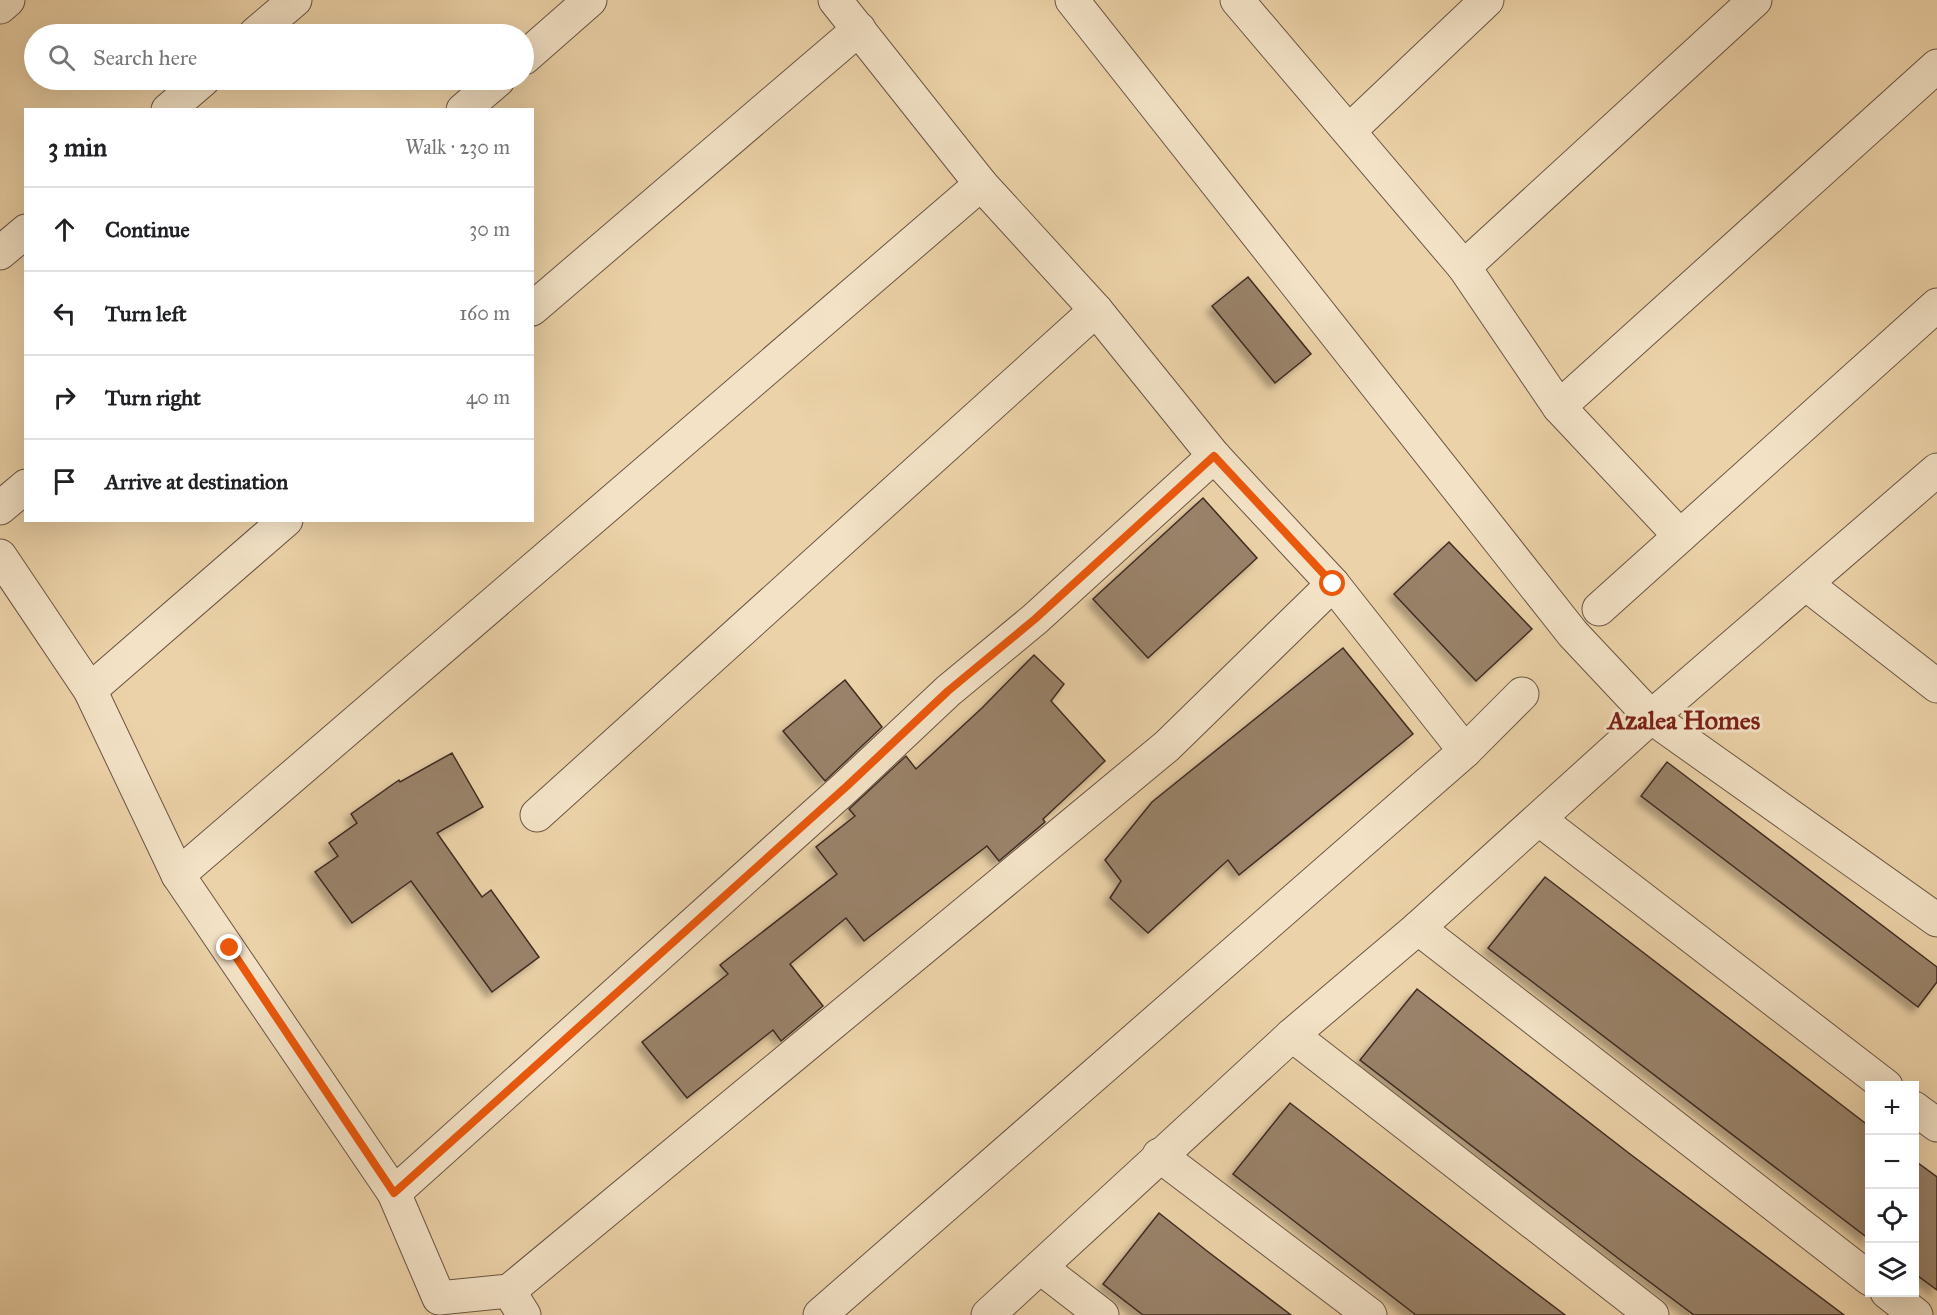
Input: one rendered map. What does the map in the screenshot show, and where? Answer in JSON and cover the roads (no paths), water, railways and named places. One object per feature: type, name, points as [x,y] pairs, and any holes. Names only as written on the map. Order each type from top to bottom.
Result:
[{"type":"street","points":[[0,7],[8,0]]},
{"type":"street","points":[[267,24],[296,0]]},
{"type":"street","points":[[534,49],[590,0]]},
{"type":"street","points":[[835,0],[981,184],[1096,310],[1214,456],[1333,584],[1465,751]]},
{"type":"street","points":[[1072,0],[1573,634],[1651,717],[1937,920]]},
{"type":"street","points":[[1237,0],[1464,267],[1559,407],[1680,536]]},
{"type":"street","points":[[1349,131],[1487,0]]},
{"type":"street","points":[[1464,267],[1755,0]]},
{"type":"street","points":[[534,307],[859,29]]},
{"type":"street","points":[[1559,407],[1937,66]]},
{"type":"street","points":[[170,108],[191,90]]},
{"type":"street","points":[[465,108],[486,90]]},
{"type":"street","points":[[178,875],[981,184]]},
{"type":"street","points":[[0,253],[24,233]]},
{"type":"street","points":[[1599,609],[1937,305]]},
{"type":"street","points":[[537,815],[1096,310]]},
{"type":"street","points":[[394,1193],[847,786],[948,691],[1044,611],[1214,456]]},
{"type":"street","points":[[988,1315],[1292,1035],[1540,820],[1651,717],[1936,473]]},
{"type":"street","points":[[0,508],[24,488]]},
{"type":"street","points":[[90,690],[284,522]]},
{"type":"street","points":[[0,556],[90,690],[178,875],[394,1193],[439,1299],[517,1303],[1167,746],[1333,584]]},
{"type":"street","points":[[1806,585],[1937,686]]},
{"type":"street","points":[[820,1315],[1465,751],[1522,694]]},
{"type":"street","points":[[1540,820],[1879,1081]]},
{"type":"street","points":[[1418,928],[1865,1276]]},
{"type":"street","points":[[1292,1035],[1653,1315]]},
{"type":"street","points":[[1919,1112],[1937,1125]]},
{"type":"street","points":[[1160,1155],[1370,1315]]},
{"type":"street","points":[[1041,1268],[1102,1315]]},
{"type":"street","points":[[1892,1297],[1916,1315]]},
{"type":"district","name":"Azalea Homes","points":[[1684,720]]}]
